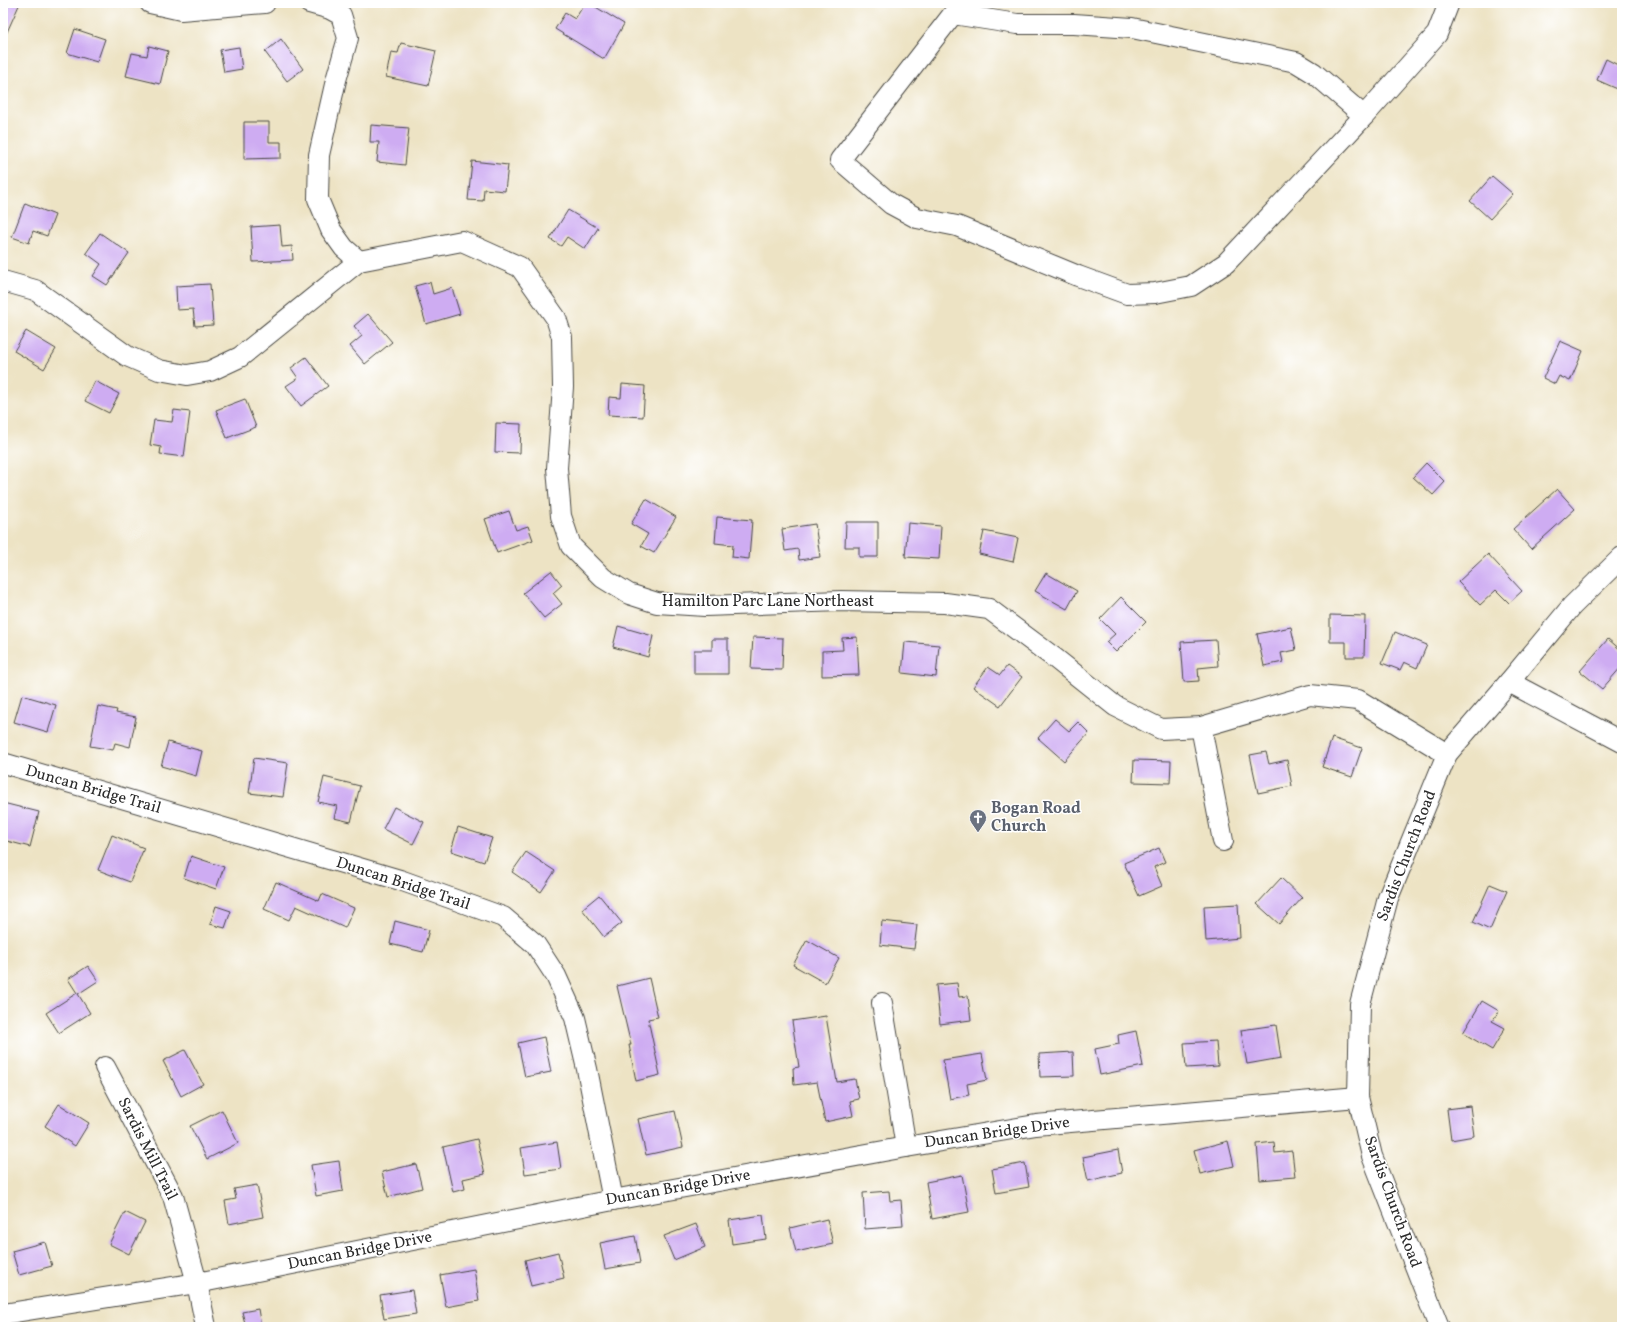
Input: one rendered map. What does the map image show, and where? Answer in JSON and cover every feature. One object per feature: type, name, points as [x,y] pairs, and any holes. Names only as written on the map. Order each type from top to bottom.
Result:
[{"type":"street","points":[[150,3],[181,10],[265,3]]},
{"type":"street","points":[[309,3],[330,9],[341,15],[348,38],[336,80],[319,154],[318,199],[331,230],[344,248],[359,261]]},
{"type":"street","points":[[1364,116],[1314,73],[1296,62],[1132,28],[1074,24],[1017,24],[953,14],[840,160],[891,204],[917,218],[957,226],[1078,276],[1127,294],[1155,293],[1191,286],[1226,263],[1364,116],[1437,34],[1448,3]]},
{"type":"street","name":"Hamilton Parc Lane Northeast","points":[[3,281],[35,290],[127,356],[160,370],[187,376],[210,371],[240,357],[359,261],[462,241],[520,267],[556,318],[562,337],[563,387],[557,468],[561,516],[571,546],[603,578],[629,594],[657,603],[705,606],[849,602],[945,603],[989,610],[1056,659],[1115,706],[1161,728],[1201,727],[1310,695],[1358,700],[1447,754]]},
{"type":"street","name":"Sardis Church Road","points":[[1439,1327],[1372,1156],[1358,1097],[1360,1004],[1388,898],[1447,754],[1572,606],[1622,557]]},
{"type":"street","points":[[1509,682],[1622,742]]},
{"type":"street","points":[[1201,727],[1223,841]]},
{"type":"street","name":"Duncan Bridge Trail","points":[[3,763],[400,880],[503,917],[535,944],[556,976],[575,1018],[587,1069],[612,1200]]},
{"type":"street","points":[[882,1003],[906,1147]]},
{"type":"street","name":"Sardis Mill Trail","points":[[105,1067],[173,1196],[197,1283],[206,1327]]},
{"type":"street","name":"Duncan Bridge Drive","points":[[3,1314],[197,1283],[612,1200],[1036,1125],[1358,1097]]},
{"type":"building","points":[[3,3],[20,3],[3,41]]},
{"type":"building","points":[[585,3],[589,3],[624,24],[604,59],[555,29],[565,13],[575,19]]},
{"type":"building","points":[[75,29],[105,39],[97,62],[67,53]]},
{"type":"building","points":[[281,39],[303,69],[287,81],[265,52]]},
{"type":"building","points":[[401,43],[436,51],[428,86],[386,77],[391,52],[398,53]]},
{"type":"building","points":[[149,46],[168,51],[160,84],[126,76],[132,53],[147,56]]},
{"type":"building","points":[[239,47],[242,69],[224,72],[220,50]]},
{"type":"building","points":[[1606,59],[1622,67],[1622,91],[1597,80]]},
{"type":"building","points":[[244,122],[269,122],[269,142],[281,142],[281,158],[244,159]]},
{"type":"building","points":[[371,125],[409,128],[405,165],[377,162],[379,142],[370,142]]},
{"type":"building","points":[[472,161],[508,165],[505,191],[484,189],[483,201],[468,200]]},
{"type":"building","points":[[1492,176],[1513,194],[1490,219],[1470,201]]},
{"type":"building","points":[[25,203],[55,215],[47,236],[33,231],[29,243],[12,237]]},
{"type":"building","points":[[568,210],[598,228],[585,249],[567,237],[561,246],[550,239]]},
{"type":"building","points":[[280,225],[282,247],[292,246],[293,260],[253,262],[251,227]]},
{"type":"building","points":[[100,233],[129,253],[107,285],[93,276],[101,264],[86,253]]},
{"type":"building","points":[[430,282],[433,294],[452,288],[460,314],[426,324],[415,286]]},
{"type":"building","points":[[210,284],[213,325],[195,326],[193,309],[177,310],[176,286]]},
{"type":"building","points":[[368,314],[392,342],[365,364],[350,346],[362,336],[354,326]]},
{"type":"building","points":[[26,331],[56,349],[44,369],[14,351]]},
{"type":"building","points":[[1560,341],[1583,351],[1570,381],[1559,376],[1555,384],[1543,378]]},
{"type":"building","points":[[306,357],[328,386],[301,406],[286,386],[298,378],[291,368]]},
{"type":"building","points":[[95,381],[119,394],[109,413],[85,401]]},
{"type":"building","points":[[622,384],[645,386],[643,417],[608,415],[609,397],[621,398]]},
{"type":"building","points":[[245,399],[256,427],[227,438],[216,410]]},
{"type":"building","points":[[174,410],[190,412],[184,457],[160,454],[161,447],[150,445],[154,420],[172,422]]},
{"type":"building","points":[[496,423],[521,424],[520,453],[495,452]]},
{"type":"building","points":[[1426,463],[1445,482],[1433,495],[1413,477]]},
{"type":"building","points":[[1557,489],[1575,509],[1531,549],[1513,529]]},
{"type":"building","points":[[646,499],[676,517],[654,553],[641,546],[648,534],[631,524]]},
{"type":"building","points":[[509,511],[516,530],[528,526],[533,540],[497,553],[485,519]]},
{"type":"building","points":[[717,517],[752,520],[749,559],[732,557],[733,545],[715,543]]},
{"type":"building","points":[[846,522],[878,522],[878,557],[859,557],[859,547],[845,547]]},
{"type":"building","points":[[908,523],[941,526],[939,559],[905,557]]},
{"type":"building","points":[[815,524],[820,557],[799,560],[798,549],[785,551],[782,529]]},
{"type":"building","points":[[984,531],[1018,538],[1013,562],[979,554]]},
{"type":"building","points":[[1488,554],[1522,591],[1509,603],[1496,590],[1480,605],[1458,582]]},
{"type":"building","points":[[551,571],[562,585],[553,593],[562,604],[544,618],[523,593]]},
{"type":"building","points":[[1046,573],[1077,591],[1067,609],[1035,591]]},
{"type":"building","points":[[1121,597],[1146,622],[1116,652],[1106,642],[1115,634],[1100,619]]},
{"type":"building","points":[[1330,615],[1365,616],[1364,657],[1346,657],[1346,642],[1330,642]]},
{"type":"building","points":[[618,626],[653,636],[648,657],[613,647]]},
{"type":"building","points":[[1291,627],[1296,650],[1281,653],[1283,662],[1264,666],[1257,634]]},
{"type":"building","points":[[1395,632],[1427,645],[1417,668],[1404,662],[1400,670],[1382,663]]},
{"type":"building","points":[[753,637],[783,638],[782,670],[751,669]]},
{"type":"building","points":[[857,637],[859,675],[822,676],[822,651],[843,650],[842,638]]},
{"type":"building","points":[[712,639],[728,639],[728,674],[694,674],[694,650],[712,650]]},
{"type":"building","points":[[1608,639],[1622,651],[1622,666],[1602,689],[1580,671]]},
{"type":"building","points":[[1216,640],[1218,666],[1198,668],[1199,681],[1184,682],[1181,642]]},
{"type":"building","points":[[905,642],[939,645],[936,677],[902,673]]},
{"type":"building","points":[[1007,666],[1022,677],[1000,706],[973,687],[988,667],[1000,675]]},
{"type":"building","points":[[22,695],[56,705],[48,732],[14,722]]},
{"type":"building","points":[[98,706],[117,710],[116,713],[136,717],[130,747],[115,743],[113,750],[90,746]]},
{"type":"building","points":[[1055,719],[1069,731],[1078,722],[1089,733],[1064,761],[1038,738]]},
{"type":"building","points":[[1332,738],[1362,748],[1352,777],[1322,767]]},
{"type":"building","points":[[168,742],[202,751],[196,776],[161,766]]},
{"type":"building","points":[[1266,752],[1269,764],[1287,760],[1292,786],[1258,793],[1250,755]]},
{"type":"building","points":[[254,758],[288,763],[283,797],[249,793]]},
{"type":"building","points":[[1134,760],[1171,761],[1170,783],[1133,782]]},
{"type":"building","points":[[324,777],[360,786],[351,822],[334,818],[337,806],[318,802]]},
{"type":"building","points":[[3,803],[39,812],[30,847],[3,840]]},
{"type":"building","points":[[394,807],[424,822],[413,844],[383,829]]},
{"type":"building","points":[[458,827],[492,838],[484,862],[451,851]]},
{"type":"building","points":[[112,835],[144,848],[130,882],[98,870]]},
{"type":"building","points":[[1159,848],[1165,862],[1154,867],[1162,886],[1139,896],[1124,863]]},
{"type":"building","points":[[526,852],[555,871],[541,892],[512,872]]},
{"type":"building","points":[[191,856],[224,867],[216,889],[184,878]]},
{"type":"building","points":[[1281,878],[1302,898],[1279,924],[1257,904]]},
{"type":"building","points":[[276,882],[319,901],[322,894],[354,908],[345,928],[296,906],[289,920],[264,909]]},
{"type":"building","points":[[1490,884],[1507,891],[1490,930],[1473,922]]},
{"type":"building","points":[[599,895],[622,923],[604,937],[582,909]]},
{"type":"building","points":[[1238,904],[1240,938],[1206,941],[1204,906]]},
{"type":"building","points":[[216,906],[231,911],[225,928],[210,924]]},
{"type":"building","points":[[395,921],[429,930],[423,952],[390,944]]},
{"type":"building","points":[[882,921],[917,925],[914,949],[880,945]]},
{"type":"building","points":[[807,940],[839,958],[825,983],[793,965]]},
{"type":"building","points":[[88,966],[98,981],[78,994],[90,1013],[59,1033],[46,1013],[77,993],[68,979]]},
{"type":"building","points":[[649,978],[658,1017],[648,1019],[660,1075],[636,1081],[629,1045],[631,1045],[617,986]]},
{"type":"building","points":[[957,983],[959,997],[968,996],[971,1020],[940,1024],[936,985]]},
{"type":"building","points":[[1482,1001],[1499,1011],[1492,1021],[1505,1028],[1492,1050],[1463,1033]]},
{"type":"building","points":[[826,1016],[837,1082],[855,1079],[859,1099],[850,1101],[853,1116],[825,1122],[817,1082],[794,1085],[793,1068],[799,1067],[792,1021]]},
{"type":"building","points":[[1276,1025],[1281,1058],[1247,1064],[1241,1030]]},
{"type":"building","points":[[1136,1031],[1143,1066],[1100,1075],[1095,1049],[1119,1044],[1118,1035]]},
{"type":"building","points":[[544,1037],[551,1072],[525,1077],[518,1043]]},
{"type":"building","points":[[1216,1041],[1218,1066],[1186,1068],[1184,1043]]},
{"type":"building","points":[[185,1050],[203,1084],[181,1096],[163,1061]]},
{"type":"building","points":[[1073,1052],[1074,1076],[1040,1077],[1039,1054]]},
{"type":"building","points":[[982,1054],[987,1080],[967,1084],[969,1095],[950,1099],[943,1060]]},
{"type":"building","points":[[59,1104],[89,1123],[75,1146],[45,1126]]},
{"type":"building","points":[[1470,1106],[1474,1136],[1451,1140],[1447,1109]]},
{"type":"building","points":[[222,1110],[238,1143],[207,1159],[190,1126]]},
{"type":"building","points":[[675,1111],[683,1147],[646,1155],[638,1119]]},
{"type":"building","points":[[477,1139],[485,1174],[463,1179],[465,1189],[453,1192],[443,1147]]},
{"type":"building","points":[[1228,1141],[1234,1166],[1200,1174],[1194,1150]]},
{"type":"building","points":[[557,1142],[561,1169],[525,1174],[521,1148]]},
{"type":"building","points":[[1274,1142],[1275,1153],[1292,1151],[1295,1177],[1260,1180],[1257,1144]]},
{"type":"building","points":[[1118,1150],[1122,1173],[1088,1181],[1083,1157]]},
{"type":"building","points":[[339,1161],[343,1191],[316,1196],[311,1165]]},
{"type":"building","points":[[1025,1163],[1029,1187],[996,1193],[992,1169]]},
{"type":"building","points":[[416,1164],[422,1188],[388,1197],[382,1172]]},
{"type":"building","points":[[962,1175],[969,1212],[932,1219],[926,1182]]},
{"type":"building","points":[[257,1185],[263,1217],[229,1224],[225,1201],[236,1199],[234,1189]]},
{"type":"building","points":[[889,1191],[890,1201],[901,1200],[903,1226],[865,1229],[863,1193]]},
{"type":"building","points":[[125,1212],[145,1222],[129,1254],[109,1244]]},
{"type":"building","points":[[763,1215],[766,1239],[732,1244],[729,1220]]},
{"type":"building","points":[[827,1219],[833,1244],[796,1252],[790,1228]]},
{"type":"building","points":[[696,1224],[705,1247],[674,1260],[664,1236]]},
{"type":"building","points":[[635,1236],[640,1263],[605,1269],[600,1243]]},
{"type":"building","points":[[45,1242],[52,1266],[19,1275],[12,1251]]},
{"type":"building","points":[[558,1252],[564,1278],[531,1286],[525,1260]]},
{"type":"building","points":[[474,1269],[479,1301],[446,1307],[440,1275]]},
{"type":"building","points":[[412,1290],[416,1314],[384,1319],[380,1295]]},
{"type":"building","points":[[258,1309],[261,1327],[246,1327],[242,1312]]},
{"type":"place","name":"Bogan Road Church","points":[[978,833]]}]
